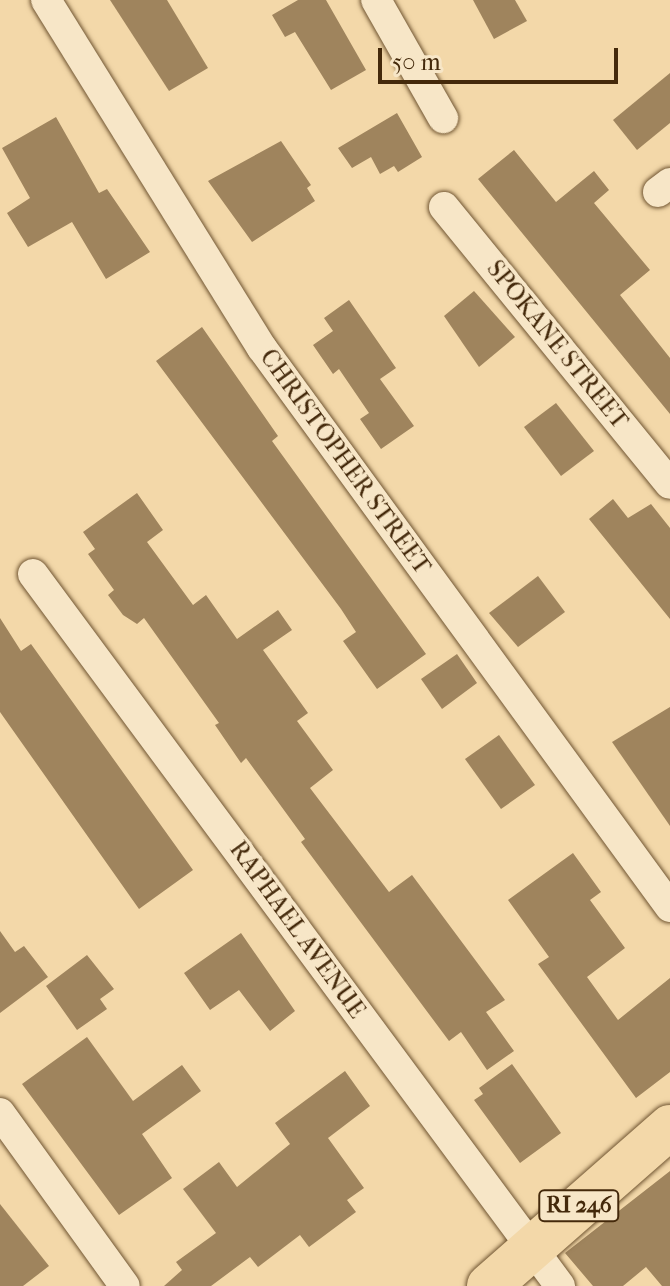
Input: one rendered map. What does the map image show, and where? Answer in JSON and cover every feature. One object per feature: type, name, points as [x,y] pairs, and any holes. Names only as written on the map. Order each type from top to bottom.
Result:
[{"type":"main road","name":"RI 246","points":[[489,1286],[670,1127]]},
{"type":"street","name":"CHRISTOPHER STREET","points":[[46,0],[262,348],[670,907]]},
{"type":"street","points":[[376,0],[443,118]]},
{"type":"street","name":"SPOKANE STREET","points":[[444,207],[670,484]]},
{"type":"street","name":"RAPHAEL AVENUE","points":[[33,574],[560,1286]]},
{"type":"street","points":[[0,1113],[125,1286]]},
{"type":"building","points":[[110,0],[167,0],[208,68],[169,91]]},
{"type":"building","points":[[298,0],[326,0],[366,70],[331,90],[295,32],[285,37],[272,15]]},
{"type":"building","points":[[473,0],[515,0],[527,21],[494,39]]},
{"type":"building","points":[[670,73],[670,123],[637,150],[613,120]]},
{"type":"building","points":[[397,113],[422,157],[398,172],[394,166],[380,174],[371,157],[352,168],[338,148]]},
{"type":"building","points":[[56,117],[99,193],[107,189],[150,252],[106,279],[72,222],[28,247],[7,213],[30,198],[2,148]]},
{"type":"building","points":[[281,141],[311,185],[307,188],[315,201],[252,242],[208,181]]},
{"type":"building","points":[[514,150],[556,202],[594,171],[609,190],[594,203],[650,270],[620,295],[670,358],[670,414],[478,179]]},
{"type":"building","points":[[474,291],[515,337],[479,367],[444,316]]},
{"type":"building","points":[[349,300],[396,368],[380,379],[414,426],[381,449],[360,419],[369,413],[339,369],[333,374],[313,345],[333,331],[324,318]]},
{"type":"building","points":[[202,327],[278,436],[272,441],[426,654],[377,689],[343,641],[356,632],[341,609],[156,361]]},
{"type":"building","points":[[556,403],[594,451],[561,476],[524,427]]},
{"type":"building","points":[[137,493],[163,530],[147,542],[193,605],[206,595],[237,639],[278,610],[292,630],[263,650],[308,713],[297,721],[333,770],[310,788],[389,892],[412,875],[505,1000],[486,1012],[514,1051],[487,1070],[461,1032],[449,1041],[301,842],[305,839],[246,758],[241,763],[215,725],[219,723],[144,618],[137,624],[123,615],[108,595],[114,590],[88,554],[95,549],[83,532]]},
{"type":"building","points":[[613,499],[628,518],[651,504],[670,528],[670,619],[589,519]]},
{"type":"building","points":[[538,576],[565,612],[518,647],[489,613]]},
{"type":"building","points":[[0,618],[21,651],[31,644],[193,870],[139,909],[0,712]]},
{"type":"building","points":[[457,654],[477,683],[442,709],[421,679]]},
{"type":"building","points":[[670,707],[670,826],[612,742]]},
{"type":"building","points":[[499,735],[535,785],[501,809],[465,759]]},
{"type":"building","points":[[573,853],[601,892],[590,900],[625,948],[587,977],[618,1020],[670,978],[670,1072],[636,1098],[538,964],[549,957],[508,900]]},
{"type":"building","points":[[0,931],[15,952],[24,946],[48,977],[0,1013]]},
{"type":"building","points":[[241,933],[295,1011],[270,1031],[239,990],[210,1010],[184,973]]},
{"type":"building","points":[[87,955],[114,989],[100,999],[107,1009],[77,1030],[46,986]]},
{"type":"building","points":[[87,1037],[133,1101],[182,1065],[201,1091],[142,1134],[172,1178],[119,1215],[22,1084]]},
{"type":"building","points":[[512,1064],[561,1133],[520,1163],[474,1100],[483,1094],[479,1088]]},
{"type":"building","points":[[345,1071],[370,1106],[328,1138],[364,1188],[347,1200],[356,1212],[309,1247],[300,1235],[258,1267],[250,1257],[211,1286],[164,1286],[182,1270],[176,1262],[216,1233],[183,1189],[219,1162],[237,1187],[290,1144],[275,1123]]},
{"type":"building","points":[[670,1171],[670,1286],[662,1286],[646,1267],[623,1286],[593,1286],[565,1253]]},
{"type":"building","points":[[0,1204],[49,1266],[23,1286],[0,1286]]}]
